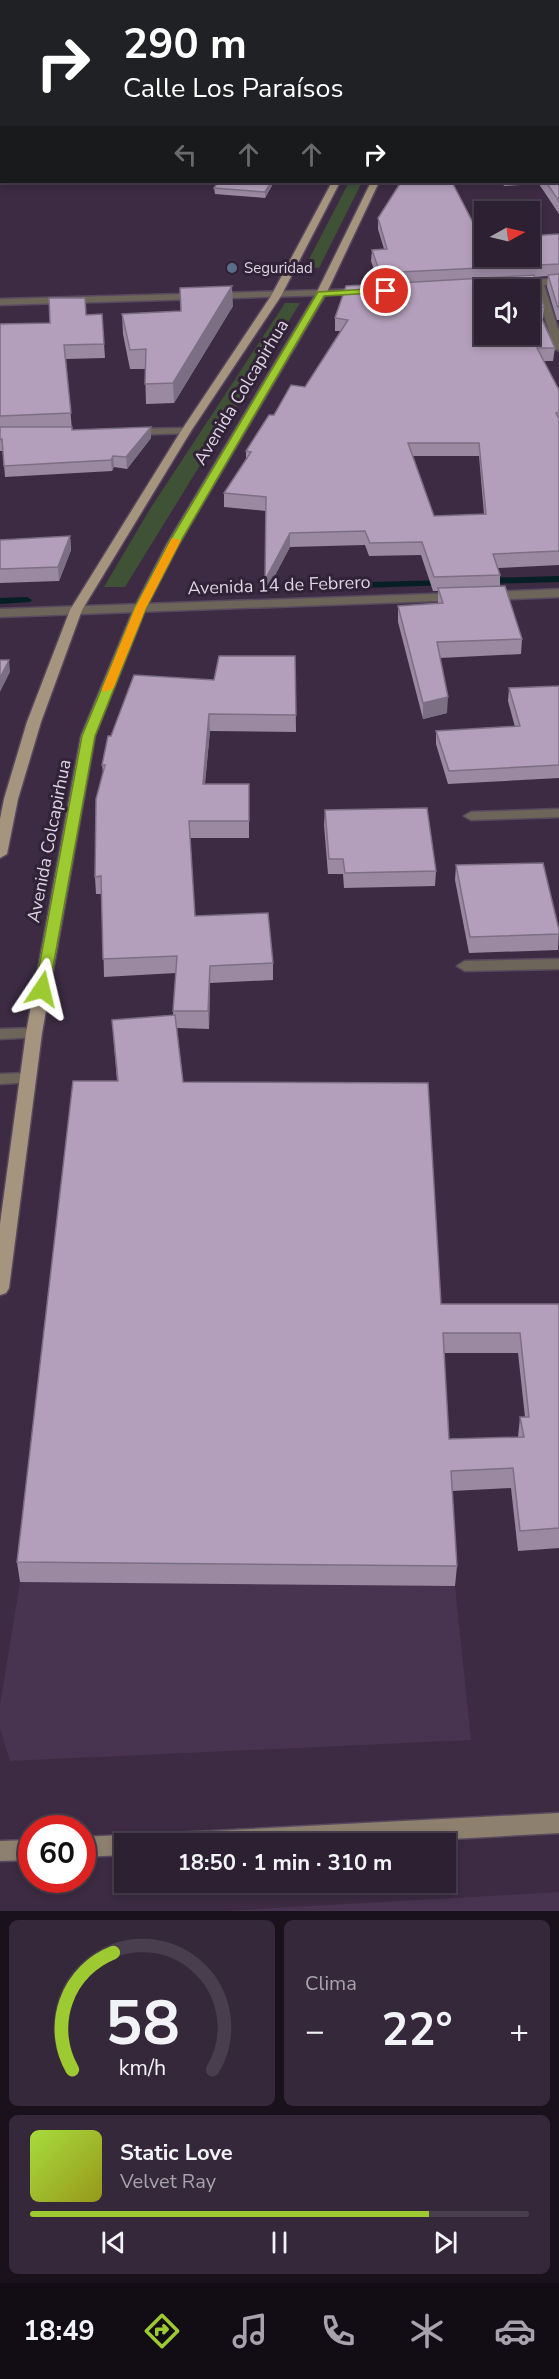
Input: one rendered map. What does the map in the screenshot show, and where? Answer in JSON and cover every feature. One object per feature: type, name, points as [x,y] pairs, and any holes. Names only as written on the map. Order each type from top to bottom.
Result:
[{"type":"main road","name":"Avenida Colcapirhua","points":[[0,854],[11,799],[34,722],[76,610],[186,431],[276,296],[335,183]]},
{"type":"main road","name":"Avenida Colcapirhua","points":[[0,1288],[34,1033],[88,736],[140,608],[174,544],[321,294],[375,183]]},
{"type":"main road","points":[[366,1833],[559,1823]]},
{"type":"main road","points":[[96,1846],[114,1845]]},
{"type":"main road","points":[[0,1851],[18,1850]]},
{"type":"street","points":[[540,283],[559,281]]},
{"type":"street","points":[[540,289],[559,348]]},
{"type":"street","points":[[0,302],[276,296],[378,291]]},
{"type":"street","points":[[116,432],[186,431]]},
{"type":"street","name":"Avenida 14 de Febrero","points":[[0,613],[559,593]]},
{"type":"street","points":[[471,816],[559,813]]},
{"type":"street","points":[[465,966],[559,964]]},
{"type":"street","points":[[0,1034],[34,1033]]},
{"type":"street","points":[[0,1079],[28,1078]]},
{"type":"shaded area","points":[[427,1103],[457,1557],[455,1586],[471,1740],[10,1761],[0,1729],[0,1705],[20,1582]]},
{"type":"shaded area","points":[[559,1892],[559,1911],[223,1911]]},
{"type":"green space","points":[[348,183],[362,183],[319,268],[305,267]]},
{"type":"green space","points":[[285,303],[300,303],[125,587],[104,587],[150,509]]},
{"type":"building","points":[[217,183],[270,183],[265,192],[214,188]]},
{"type":"building","points":[[400,183],[453,183],[474,225],[474,267],[499,267],[380,273],[372,250],[387,249],[378,218]]},
{"type":"building","points":[[547,183],[559,183],[559,201]]},
{"type":"building","points":[[559,234],[559,264],[540,265],[540,235]]},
{"type":"building","points":[[559,274],[559,308],[558,308],[548,275]]},
{"type":"building","points":[[534,275],[535,279],[474,279],[474,345],[540,345],[540,315],[555,348],[537,348],[559,390],[559,413],[556,413],[559,419],[559,551],[493,554],[500,575],[434,577],[422,542],[370,543],[365,531],[290,533],[265,580],[266,497],[224,493],[251,452],[246,451],[269,415],[274,415],[291,385],[305,387],[348,320],[335,318],[346,286]],"holes":[[[408,443],[479,443],[486,514],[434,516]]]},
{"type":"building","points":[[232,286],[173,383],[145,384],[146,349],[130,350],[122,314],[181,311],[180,288]]},
{"type":"building","points":[[540,294],[544,307],[540,308]]},
{"type":"building","points":[[49,298],[85,298],[86,315],[102,314],[104,344],[64,345],[71,413],[0,416],[0,324],[50,323]]},
{"type":"building","points":[[0,427],[72,427],[72,430],[151,427],[126,457],[113,456],[111,460],[4,466]]},
{"type":"building","points":[[70,536],[58,567],[0,569],[0,540]]},
{"type":"building","points":[[505,586],[522,639],[437,642],[448,697],[423,703],[398,606],[443,603],[438,588]]},
{"type":"building","points":[[219,656],[295,656],[296,715],[209,714],[203,784],[249,784],[249,821],[189,821],[195,916],[268,913],[273,963],[210,966],[208,1011],[173,1011],[177,956],[103,959],[101,876],[95,877],[96,799],[105,765],[102,765],[108,736],[111,736],[134,675],[214,680]]},
{"type":"building","points":[[0,660],[9,660],[0,678]]},
{"type":"building","points":[[559,686],[559,765],[449,771],[436,731],[520,726],[509,688]]},
{"type":"building","points":[[427,808],[436,871],[345,873],[343,859],[329,859],[325,810]]},
{"type":"building","points":[[543,863],[559,934],[470,937],[456,865]]},
{"type":"building","points":[[175,1015],[183,1082],[428,1083],[441,1304],[559,1304],[559,1528],[520,1531],[513,1468],[451,1471],[457,1566],[17,1562],[73,1081],[118,1081],[112,1020]],"holes":[[[443,1333],[520,1333],[529,1417],[520,1417],[524,1437],[449,1439]]]},
{"type":"waterway","points":[[485,581],[559,579]]},
{"type":"waterway","points":[[332,586],[447,583]]},
{"type":"waterway","points":[[0,601],[27,600]]},
{"type":"slow traffic","points":[[107,689],[140,608],[176,540]]},
{"type":"place","name":"Seguridad","points":[[232,268]]},
{"type":"route","points":[[42,989],[88,736],[140,608],[174,544],[321,294],[386,291]]}]
